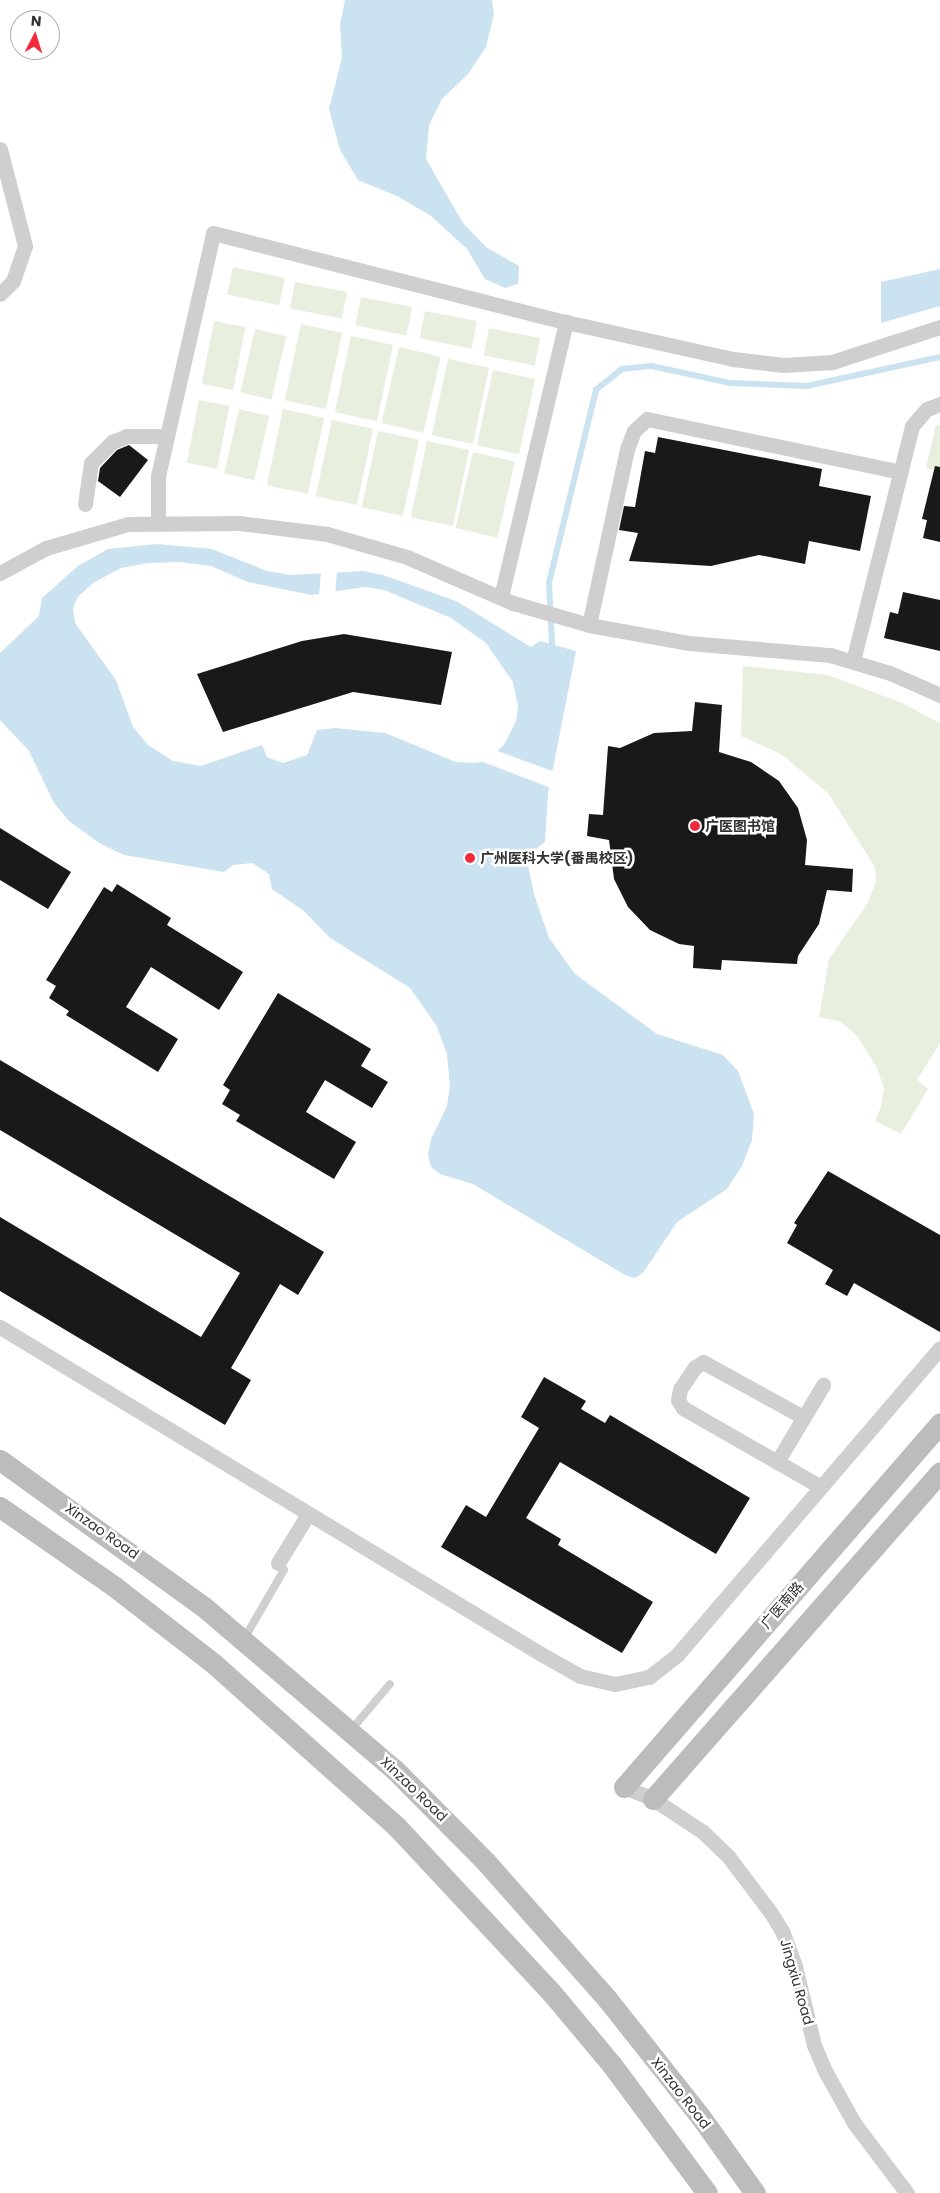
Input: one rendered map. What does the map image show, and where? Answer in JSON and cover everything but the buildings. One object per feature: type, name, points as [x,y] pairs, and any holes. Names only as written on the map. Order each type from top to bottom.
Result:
[{"type":"main road","name":"广医南路","points":[[624,1787],[940,1423]]},
{"type":"main road","name":"Xinzao Road","points":[[0,1460],[144,1560],[244,1639],[351,1730],[474,1849],[608,2000],[694,2108],[755,2193]]},
{"type":"main road","points":[[653,1799],[940,1472]]},
{"type":"main road","points":[[0,1508],[108,1582],[213,1663],[397,1827],[551,1992],[617,2072],[707,2193]]},
{"type":"street","points":[[0,148],[25,246],[13,281],[0,294]]},
{"type":"street","points":[[158,524],[156,490],[213,233],[566,322],[733,359],[784,365],[832,362],[940,327]]},
{"type":"street","points":[[507,600],[566,322]]},
{"type":"street","points":[[853,661],[912,426],[927,409],[940,404]]},
{"type":"street","points":[[589,626],[627,449],[634,430],[647,419],[901,472]]},
{"type":"street","points":[[85,504],[91,463],[112,442],[128,436],[167,436]]},
{"type":"street","points":[[0,573],[46,548],[128,524],[239,523],[327,534],[407,556],[507,600],[589,626],[689,643],[830,655],[853,661],[940,695]]},
{"type":"street","points":[[0,1327],[580,1676],[616,1684],[649,1676],[677,1655],[940,1348]]},
{"type":"street","points":[[803,1416],[703,1362],[695,1367],[680,1389],[678,1400],[683,1408],[821,1487]]},
{"type":"street","points":[[777,1462],[823,1385]]},
{"type":"street","points":[[281,1567],[308,1514]]},
{"type":"street","name":"Jingxiu Road","points":[[624,1787],[653,1799],[703,1832],[728,1856],[771,1913],[783,1933],[795,1966],[810,2031],[824,2069],[854,2123],[907,2193]]},
{"type":"lane","points":[[244,1639],[281,1567]]},
{"type":"lane","points":[[351,1730],[390,1684]]},
{"type":"green space","points":[[233,267],[285,278],[279,305],[227,294]]},
{"type":"green space","points":[[295,282],[347,292],[342,319],[290,309]]},
{"type":"green space","points":[[361,297],[412,307],[407,335],[355,325]]},
{"type":"green space","points":[[425,311],[477,321],[472,349],[420,338]]},
{"type":"green space","points":[[214,321],[245,327],[233,390],[202,384]]},
{"type":"green space","points":[[301,324],[342,333],[326,409],[285,400]]},
{"type":"green space","points":[[489,328],[540,338],[535,365],[484,355]]},
{"type":"green space","points":[[255,329],[286,336],[272,400],[240,392]]},
{"type":"green space","points":[[351,336],[393,345],[377,421],[335,412]]},
{"type":"green space","points":[[399,347],[441,357],[423,433],[381,423]]},
{"type":"green space","points":[[448,359],[489,368],[473,444],[432,435]]},
{"type":"green space","points":[[493,370],[535,379],[519,454],[477,445]]},
{"type":"green space","points":[[199,400],[229,406],[217,469],[187,463]]},
{"type":"green space","points":[[239,409],[269,416],[254,480],[224,473]]},
{"type":"green space","points":[[283,409],[324,418],[308,494],[267,485]]},
{"type":"green space","points":[[332,420],[373,429],[357,505],[316,496]]},
{"type":"green space","points":[[936,425],[940,426],[940,471],[926,468]]},
{"type":"green space","points":[[378,431],[419,440],[403,516],[362,507]]},
{"type":"green space","points":[[427,441],[469,450],[453,526],[411,517]]},
{"type":"green space","points":[[473,452],[515,462],[497,538],[455,528]]},
{"type":"green space","points":[[743,666],[828,675],[902,703],[940,723],[940,1043],[917,1080],[928,1089],[901,1134],[875,1121],[881,1107],[884,1088],[877,1068],[858,1037],[841,1022],[819,1017],[829,959],[867,904],[876,882],[875,867],[828,793],[781,754],[741,736]]},
{"type":"water","points":[[345,0],[492,0],[494,14],[486,47],[468,74],[442,99],[429,125],[426,159],[463,223],[486,247],[519,266],[518,284],[505,288],[485,279],[467,249],[431,216],[397,196],[358,180],[340,150],[329,109],[342,58],[340,25]]},
{"type":"water","points":[[940,269],[940,306],[881,323],[881,282]]},
{"type":"water","points":[[157,544],[212,549],[267,571],[290,575],[363,571],[383,575],[456,601],[531,647],[540,641],[576,651],[548,794],[545,842],[533,851],[528,865],[534,894],[549,938],[575,974],[657,1034],[723,1055],[738,1071],[754,1114],[752,1140],[742,1166],[727,1189],[677,1222],[643,1273],[635,1278],[625,1275],[473,1184],[440,1174],[431,1167],[428,1155],[431,1139],[447,1106],[450,1086],[447,1054],[436,1025],[410,988],[330,938],[304,911],[272,889],[269,874],[252,863],[233,865],[224,872],[124,855],[99,843],[69,821],[54,803],[29,751],[0,720],[0,653],[39,616],[42,598],[78,566],[108,549]],"holes":[[[179,562],[211,566],[248,582],[311,595],[365,587],[384,590],[451,618],[486,643],[513,682],[518,706],[516,721],[504,745],[488,759],[477,763],[456,762],[385,733],[335,728],[317,730],[307,755],[283,763],[267,757],[262,745],[201,766],[173,761],[148,745],[133,727],[116,680],[75,623],[73,608],[78,597],[93,583],[121,568],[148,563]]]},
{"type":"pier","points":[[337,570],[335,595],[319,596],[321,572]]},
{"type":"pier","points":[[495,750],[555,772],[551,788],[478,760]]},
{"type":"waterway","points":[[552,644],[549,583],[596,390],[622,369],[652,366],[730,383],[807,386],[940,357]]},
{"type":"place","name":"广医图书馆","points":[[695,826]]},
{"type":"place","name":"广州医科大学(番禺校区)","points":[[470,858]]}]
